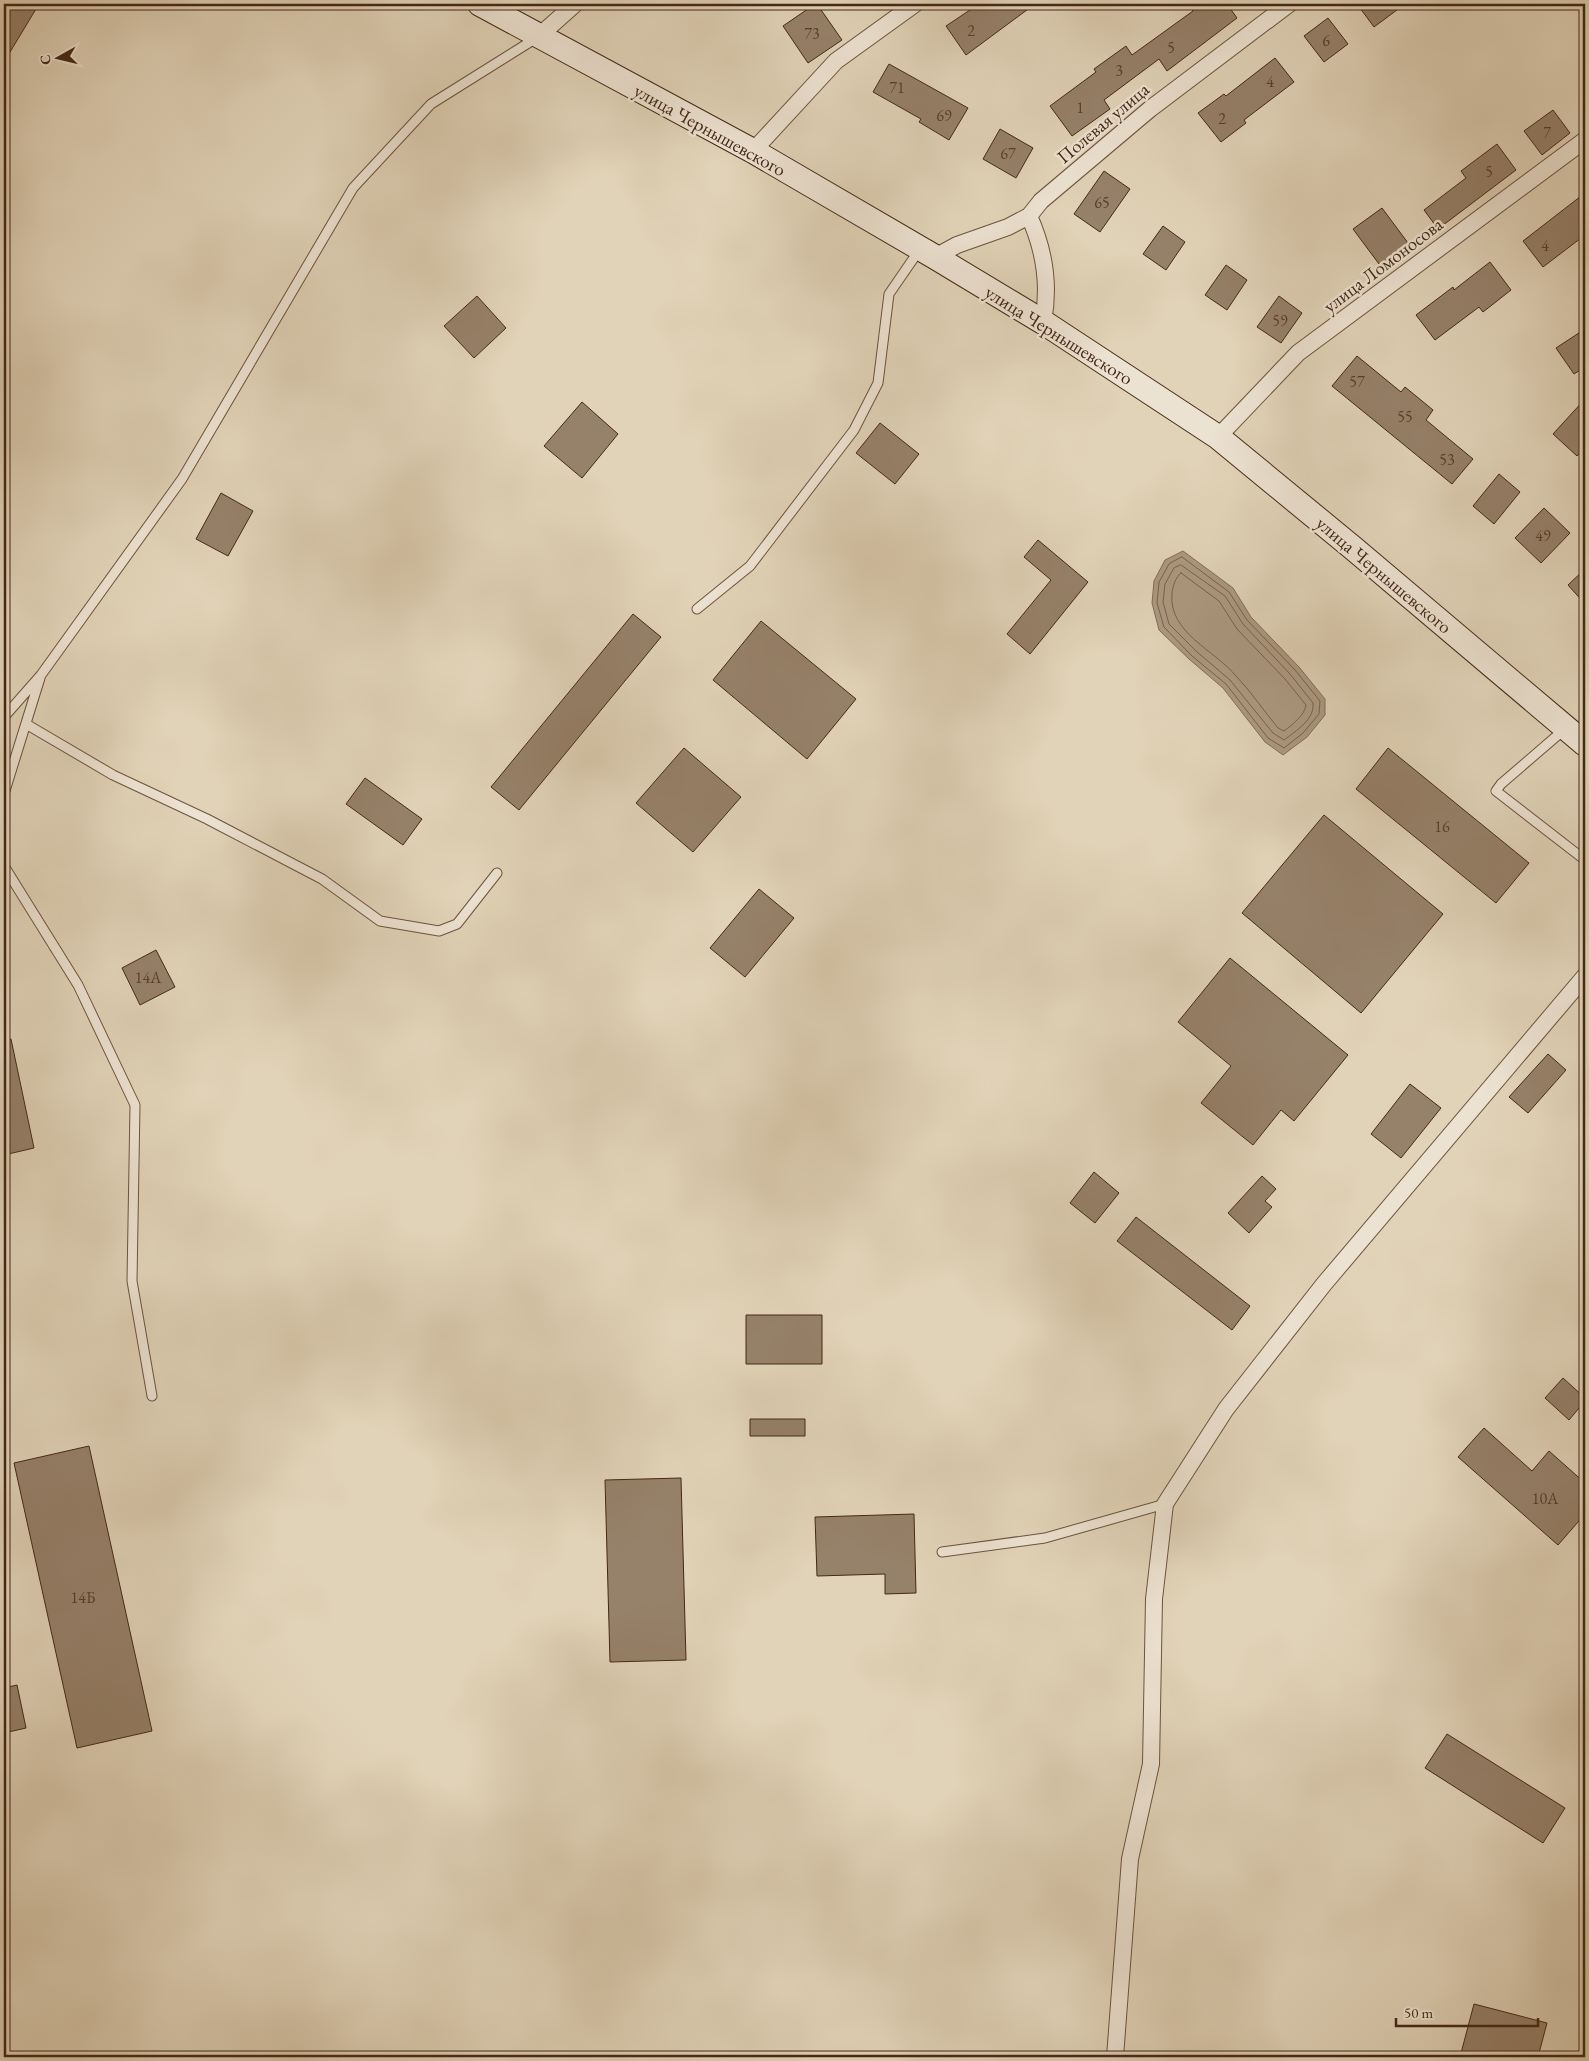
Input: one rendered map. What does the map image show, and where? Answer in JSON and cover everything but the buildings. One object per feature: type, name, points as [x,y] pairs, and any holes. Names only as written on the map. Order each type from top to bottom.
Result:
[{"type":"main road","name":"улица Чернышевского","points":[[480,4],[538,37],[753,151],[928,253],[1043,322],[1218,437],[1585,744]]},
{"type":"street","points":[[538,37],[576,4]]},
{"type":"street","points":[[753,151],[836,61],[915,4]]},
{"type":"street","name":"Полевая улица","points":[[928,253],[958,245],[1008,227],[1029,216],[1041,201],[1150,110],[1289,4]]},
{"type":"street","name":"улица Ломоносова","points":[[1218,437],[1298,353],[1585,140]]},
{"type":"street","points":[[1029,216],[1041,245],[1047,291],[1043,322]]},
{"type":"street","points":[[1115,2057],[1130,1860],[1151,1764],[1154,1599],[1165,1504],[1226,1409],[1324,1284],[1585,976]]},
{"type":"lane","points":[[4,717],[41,675],[182,479],[353,188],[431,104],[538,37]]},
{"type":"lane","points":[[697,609],[750,566],[854,430],[878,384],[890,294],[928,253]]},
{"type":"lane","points":[[4,794],[41,675]]},
{"type":"lane","points":[[26,724],[113,775],[207,819],[322,880],[380,920],[439,931],[457,924],[497,873]]},
{"type":"lane","points":[[1566,728],[1501,784],[1496,791],[1585,860]]},
{"type":"lane","points":[[4,866],[78,985],[135,1105],[132,1281],[152,1396]]},
{"type":"lane","points":[[942,1552],[1045,1538],[1165,1504]]},
{"type":"water","points":[[1183,551],[1233,588],[1251,617],[1299,667],[1325,699],[1325,715],[1307,737],[1283,755],[1265,742],[1223,688],[1159,630],[1152,603],[1154,581],[1165,560]]}]
